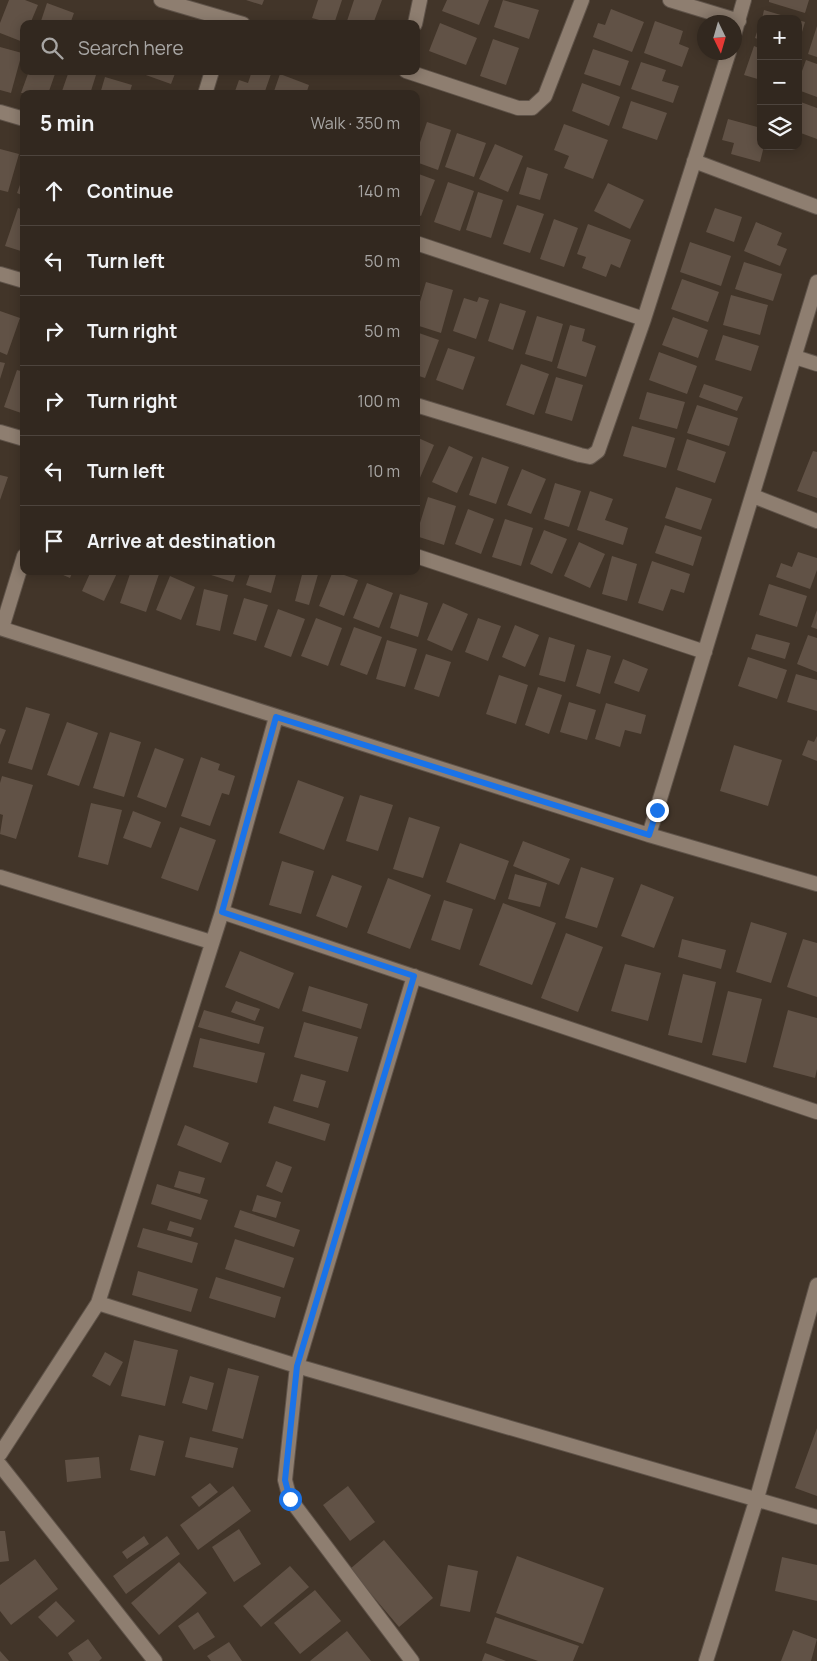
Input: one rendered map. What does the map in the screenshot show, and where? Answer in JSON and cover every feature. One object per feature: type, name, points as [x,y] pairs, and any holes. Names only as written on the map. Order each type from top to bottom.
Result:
[{"type":"street","points":[[161,0],[221,20]]},
{"type":"street","points":[[415,20],[420,0]]},
{"type":"street","points":[[418,75],[518,108],[532,108],[545,96],[582,0]]},
{"type":"street","points":[[670,0],[719,15]]},
{"type":"street","points":[[740,15],[744,0]]},
{"type":"street","points":[[420,405],[590,457],[598,451],[644,319],[726,60]]},
{"type":"street","points":[[206,90],[211,75]]},
{"type":"street","points":[[0,112],[20,118]]},
{"type":"street","points":[[694,161],[817,207]]},
{"type":"street","points":[[420,244],[644,319]]},
{"type":"street","points":[[0,274],[20,280]]},
{"type":"street","points":[[649,835],[817,282]]},
{"type":"street","points":[[795,357],[817,364]]},
{"type":"street","points":[[0,432],[20,438]]},
{"type":"street","points":[[753,496],[817,521]]},
{"type":"street","points":[[420,557],[704,652]]},
{"type":"street","points":[[20,569],[1,628],[649,835],[817,884]]},
{"type":"street","points":[[0,1454],[98,1303],[222,912],[276,717]]},
{"type":"street","points":[[0,877],[211,942]]},
{"type":"street","points":[[222,912],[817,1112]]},
{"type":"street","points":[[412,1661],[290,1499],[285,1480],[297,1366],[414,976]]},
{"type":"street","points":[[706,1661],[814,1308],[817,1285]]},
{"type":"street","points":[[98,1303],[297,1366],[817,1516]]},
{"type":"street","points":[[0,1466],[155,1661]]},
{"type":"building","points":[[9,0],[25,0],[38,5],[32,20],[20,20],[20,41],[0,33],[0,23]]},
{"type":"building","points":[[246,0],[264,0],[262,5]]},
{"type":"building","points":[[318,0],[342,0],[335,20],[312,18]]},
{"type":"building","points":[[354,0],[382,0],[374,20],[347,20]]},
{"type":"building","points":[[447,0],[489,0],[479,25],[442,11]]},
{"type":"building","points":[[503,0],[539,10],[529,39],[494,27]]},
{"type":"building","points":[[769,0],[809,0],[805,13],[769,2]]},
{"type":"building","points":[[47,3],[74,13],[71,20],[41,20]]},
{"type":"building","points":[[611,9],[644,22],[632,52],[593,37],[598,23],[605,25]]},
{"type":"building","points":[[764,10],[781,15],[763,15]]},
{"type":"building","points":[[655,21],[683,31],[679,44],[689,48],[682,67],[644,53]]},
{"type":"building","points":[[802,21],[805,22],[802,32]]},
{"type":"building","points":[[440,23],[477,38],[466,65],[429,51]]},
{"type":"building","points":[[817,26],[817,57],[808,54]]},
{"type":"building","points":[[493,39],[519,48],[506,85],[480,76]]},
{"type":"building","points":[[754,46],[757,47],[757,79],[744,75]]},
{"type":"building","points":[[0,47],[20,52],[20,60],[11,93],[0,90]]},
{"type":"building","points":[[593,49],[629,61],[620,86],[584,74]]},
{"type":"building","points":[[806,60],[817,64],[817,97],[802,91],[802,71]]},
{"type":"building","points":[[641,62],[666,70],[662,81],[679,86],[673,103],[631,89]]},
{"type":"building","points":[[28,75],[55,75],[49,90],[22,90]]},
{"type":"building","points":[[68,75],[96,75],[91,90],[62,90]]},
{"type":"building","points":[[146,75],[174,75],[171,84]]},
{"type":"building","points":[[251,75],[271,75],[265,90],[235,90],[239,80],[248,83]]},
{"type":"building","points":[[280,75],[309,85],[307,90],[274,90]]},
{"type":"building","points":[[105,77],[132,85],[130,90],[101,90]]},
{"type":"building","points":[[582,83],[620,97],[609,126],[572,111]]},
{"type":"building","points":[[631,101],[667,113],[657,140],[622,128]]},
{"type":"building","points":[[802,102],[817,108],[817,139],[802,133]]},
{"type":"building","points":[[728,119],[757,127],[757,150],[763,150],[760,162],[731,154],[734,143],[722,140]]},
{"type":"building","points":[[427,122],[451,130],[438,170],[420,163],[420,142]]},
{"type":"building","points":[[564,124],[608,140],[593,179],[564,168],[569,156],[554,150]]},
{"type":"building","points":[[457,133],[486,143],[474,177],[445,167]]},
{"type":"building","points":[[495,144],[523,156],[508,192],[479,179]]},
{"type":"building","points":[[0,149],[19,154],[8,192],[0,190]]},
{"type":"building","points":[[527,167],[548,174],[540,200],[519,194]]},
{"type":"building","points":[[420,174],[435,180],[420,216]]},
{"type":"building","points":[[448,182],[474,191],[460,231],[434,222]]},
{"type":"building","points":[[608,183],[644,200],[630,229],[594,211]]},
{"type":"building","points":[[478,192],[503,200],[491,238],[466,230]]},
{"type":"building","points":[[517,205],[544,214],[530,253],[503,244]]},
{"type":"building","points":[[18,208],[20,209],[20,251],[5,246]]},
{"type":"building","points":[[715,208],[742,217],[734,242],[706,232]]},
{"type":"building","points":[[554,219],[578,228],[564,267],[540,259]]},
{"type":"building","points":[[756,222],[782,233],[777,245],[787,249],[780,266],[744,251]]},
{"type":"building","points":[[588,224],[631,240],[620,268],[611,264],[606,277],[582,268],[586,257],[577,254]]},
{"type":"building","points":[[690,242],[731,256],[721,286],[680,272]]},
{"type":"building","points":[[744,262],[782,274],[773,301],[735,289]]},
{"type":"building","points":[[682,279],[719,292],[708,322],[671,309]]},
{"type":"building","points":[[426,282],[453,290],[441,333],[420,326],[420,302]]},
{"type":"building","points":[[731,295],[768,305],[760,335],[723,325]]},
{"type":"building","points":[[479,297],[489,300],[476,339],[453,331],[464,298],[477,302]]},
{"type":"building","points":[[500,303],[526,311],[513,350],[488,341]]},
{"type":"building","points":[[0,311],[20,318],[7,355],[0,352]]},
{"type":"building","points":[[537,316],[563,324],[552,362],[525,354]]},
{"type":"building","points":[[673,317],[708,330],[698,358],[662,345]]},
{"type":"building","points":[[570,325],[585,329],[582,341],[596,346],[586,377],[557,368]]},
{"type":"building","points":[[420,333],[439,340],[425,378],[420,376]]},
{"type":"building","points":[[723,335],[759,346],[751,371],[715,360]]},
{"type":"building","points":[[448,348],[475,357],[463,390],[436,380]]},
{"type":"building","points":[[659,352],[697,366],[687,394],[649,380]]},
{"type":"building","points":[[0,362],[5,363],[0,379]]},
{"type":"building","points":[[521,364],[549,374],[534,415],[506,405]]},
{"type":"building","points":[[17,370],[20,371],[20,413],[4,407]]},
{"type":"building","points":[[556,377],[583,385],[572,421],[545,413]]},
{"type":"building","points":[[704,384],[743,397],[737,411],[699,397]]},
{"type":"building","points":[[647,392],[685,402],[677,429],[639,419]]},
{"type":"building","points":[[697,405],[738,418],[729,446],[687,433]]},
{"type":"building","points":[[632,426],[675,438],[666,468],[623,456]]},
{"type":"building","points":[[420,439],[434,445],[420,478]]},
{"type":"building","points":[[687,439],[726,452],[715,483],[677,470]]},
{"type":"building","points":[[449,446],[473,457],[457,493],[432,482]]},
{"type":"building","points":[[813,451],[817,452],[817,498],[797,491]]},
{"type":"building","points":[[482,457],[509,467],[496,504],[469,495]]},
{"type":"building","points":[[522,469],[546,479],[531,514],[507,505]]},
{"type":"building","points":[[0,475],[8,477],[0,500]]},
{"type":"building","points":[[555,483],[581,491],[569,527],[544,519]]},
{"type":"building","points":[[676,487],[712,499],[701,530],[665,518]]},
{"type":"building","points":[[590,491],[613,499],[605,520],[628,528],[623,545],[577,530]]},
{"type":"building","points":[[428,497],[456,506],[444,545],[420,537],[420,523]]},
{"type":"building","points":[[468,509],[494,519],[481,554],[455,544]]},
{"type":"building","points":[[505,519],[533,528],[521,566],[492,557]]},
{"type":"building","points":[[665,525],[702,537],[693,566],[655,553]]},
{"type":"building","points":[[544,530],[567,539],[552,574],[530,564]]},
{"type":"building","points":[[579,542],[605,554],[590,588],[564,576]]},
{"type":"building","points":[[798,552],[817,558],[817,570],[810,589],[776,577],[781,563],[792,567]]},
{"type":"building","points":[[612,556],[637,564],[627,601],[602,594]]},
{"type":"building","points":[[652,561],[690,574],[684,593],[671,589],[663,611],[638,603]]},
{"type":"building","points":[[89,575],[116,575],[104,601],[82,591]]},
{"type":"building","points":[[130,575],[159,575],[146,612],[120,603]]},
{"type":"building","points":[[211,575],[236,575],[233,582]]},
{"type":"building","points":[[250,575],[276,575],[271,593],[246,585]]},
{"type":"building","points":[[302,575],[318,575],[309,605],[295,601]]},
{"type":"building","points":[[331,575],[344,575],[358,580],[344,616],[319,606]]},
{"type":"building","points":[[170,576],[195,587],[181,620],[156,610]]},
{"type":"building","points":[[367,583],[393,593],[379,628],[353,618]]},
{"type":"building","points":[[769,584],[807,596],[797,627],[759,615]]},
{"type":"building","points":[[204,589],[228,595],[220,631],[196,625]]},
{"type":"building","points":[[400,594],[428,603],[418,637],[390,628]]},
{"type":"building","points":[[244,598],[268,605],[256,641],[233,634]]},
{"type":"building","points":[[443,603],[468,614],[452,651],[427,640]]},
{"type":"building","points":[[278,609],[305,619],[291,657],[264,647]]},
{"type":"building","points":[[817,610],[817,629],[811,627]]},
{"type":"building","points":[[316,618],[342,628],[328,666],[301,656]]},
{"type":"building","points":[[478,618],[501,626],[488,661],[465,652]]},
{"type":"building","points":[[515,625],[539,635],[525,667],[502,657]]},
{"type":"building","points":[[354,627],[382,637],[367,675],[340,665]]},
{"type":"building","points":[[756,634],[790,643],[785,659],[751,649]]},
{"type":"building","points":[[808,635],[817,638],[817,672],[797,664]]},
{"type":"building","points":[[549,637],[575,645],[565,682],[539,675]]},
{"type":"building","points":[[387,640],[417,649],[405,687],[376,679]]},
{"type":"building","points":[[587,649],[611,656],[600,694],[576,686]]},
{"type":"building","points":[[426,654],[451,662],[439,697],[414,689]]},
{"type":"building","points":[[748,657],[787,670],[777,699],[738,686]]},
{"type":"building","points":[[623,659],[648,669],[639,692],[614,683]]},
{"type":"building","points":[[796,674],[817,680],[817,711],[787,702]]},
{"type":"building","points":[[499,675],[528,685],[516,724],[486,714]]},
{"type":"building","points":[[538,687],[562,695],[549,734],[525,725]]},
{"type":"building","points":[[569,702],[596,710],[587,740],[560,732]]},
{"type":"building","points":[[606,703],[646,715],[641,734],[625,730],[620,747],[595,739]]},
{"type":"building","points":[[26,707],[50,714],[32,770],[8,763]]},
{"type":"building","points":[[67,722],[98,733],[79,786],[47,775]]},
{"type":"building","points":[[0,728],[6,730],[0,745]]},
{"type":"building","points":[[110,732],[141,742],[124,797],[93,788]]},
{"type":"building","points":[[817,736],[817,761],[802,755],[808,740],[814,742]]},
{"type":"building","points":[[734,745],[782,760],[768,806],[720,791]]},
{"type":"building","points":[[155,748],[184,759],[166,808],[137,797]]},
{"type":"building","points":[[201,757],[220,764],[218,770],[235,776],[229,795],[222,793],[210,826],[181,816]]},
{"type":"building","points":[[2,776],[33,785],[16,839],[0,834],[3,815],[0,814],[0,783]]},
{"type":"building","points":[[298,780],[344,797],[324,850],[279,833]]},
{"type":"building","points":[[360,795],[393,805],[378,851],[346,841]]},
{"type":"building","points":[[91,803],[122,810],[108,865],[78,857]]},
{"type":"building","points":[[133,811],[161,822],[151,848],[123,838]]},
{"type":"building","points":[[409,817],[440,827],[423,878],[393,869]]},
{"type":"building","points":[[180,827],[216,840],[198,891],[161,878]]},
{"type":"building","points":[[523,841],[570,859],[559,885],[513,866]]},
{"type":"building","points":[[460,843],[509,861],[495,900],[446,882]]},
{"type":"building","points":[[282,861],[314,871],[301,914],[269,905]]},
{"type":"building","points":[[581,867],[614,878],[597,928],[565,918]]},
{"type":"building","points":[[515,874],[547,883],[540,907],[508,899]]},
{"type":"building","points":[[332,875],[362,886],[347,928],[316,916]]},
{"type":"building","points":[[388,878],[431,895],[410,949],[367,933]]},
{"type":"building","points":[[641,884],[674,897],[654,948],[621,936]]},
{"type":"building","points":[[444,900],[473,909],[460,950],[431,940]]},
{"type":"building","points":[[503,903],[556,923],[532,985],[479,965]]},
{"type":"building","points":[[751,922],[787,933],[771,983],[736,972]]},
{"type":"building","points":[[566,933],[603,947],[578,1012],[541,998]]},
{"type":"building","points":[[682,939],[726,950],[721,969],[678,957]]},
{"type":"building","points":[[803,939],[817,943],[817,997],[787,987]]},
{"type":"building","points":[[240,951],[294,973],[279,1009],[225,987]]},
{"type":"building","points":[[625,964],[661,973],[648,1021],[611,1011]]},
{"type":"building","points":[[683,974],[716,982],[702,1043],[668,1035]]},
{"type":"building","points":[[309,986],[368,1004],[361,1029],[302,1011]]},
{"type":"building","points":[[728,991],[762,999],[746,1063],[712,1055]]},
{"type":"building","points":[[236,1001],[260,1009],[255,1021],[231,1012]]},
{"type":"building","points":[[204,1010],[264,1027],[259,1044],[198,1027]]},
{"type":"building","points":[[788,1010],[817,1018],[817,1069],[815,1078],[773,1067]]},
{"type":"building","points":[[304,1022],[358,1037],[348,1072],[294,1057]]},
{"type":"building","points":[[200,1038],[265,1053],[257,1083],[193,1067]]},
{"type":"building","points":[[301,1074],[326,1081],[318,1108],[293,1101]]},
{"type":"building","points":[[274,1106],[330,1124],[325,1141],[268,1123]]},
{"type":"building","points":[[185,1125],[229,1143],[221,1163],[177,1145]]},
{"type":"building","points":[[276,1161],[292,1167],[282,1193],[266,1186]]},
{"type":"building","points":[[179,1171],[205,1178],[200,1194],[174,1187]]},
{"type":"building","points":[[157,1184],[208,1200],[201,1220],[151,1204]]},
{"type":"building","points":[[257,1195],[281,1202],[276,1218],[252,1211]]},
{"type":"building","points":[[240,1210],[300,1230],[294,1247],[234,1227]]},
{"type":"building","points":[[170,1221],[194,1228],[191,1237],[167,1230]]},
{"type":"building","points":[[143,1228],[198,1243],[192,1263],[137,1247]]},
{"type":"building","points":[[235,1239],[294,1258],[284,1288],[225,1269]]},
{"type":"building","points":[[138,1271],[198,1289],[191,1312],[132,1295]]},
{"type":"building","points":[[216,1277],[281,1297],[275,1318],[209,1298]]},
{"type":"building","points":[[134,1340],[178,1350],[165,1406],[121,1396]]},
{"type":"building","points":[[105,1352],[123,1362],[110,1386],[92,1376]]},
{"type":"building","points":[[228,1368],[259,1376],[243,1439],[212,1431]]},
{"type":"building","points":[[190,1376],[214,1383],[207,1410],[182,1403]]},
{"type":"building","points":[[817,1428],[817,1496],[795,1488]]},
{"type":"building","points":[[139,1435],[164,1441],[155,1476],[130,1470]]},
{"type":"building","points":[[190,1437],[238,1448],[233,1468],[185,1457]]},
{"type":"building","points":[[99,1457],[101,1478],[67,1482],[65,1460]]},
{"type":"building","points":[[210,1483],[218,1492],[199,1507],[191,1497]]},
{"type":"building","points":[[233,1486],[251,1511],[198,1550],[180,1525]]},
{"type":"building","points":[[348,1486],[375,1522],[350,1541],[323,1505]]},
{"type":"building","points":[[239,1529],[261,1564],[234,1582],[212,1547]]},
{"type":"building","points":[[0,1531],[5,1531],[9,1561],[0,1562]]},
{"type":"building","points":[[144,1536],[149,1544],[127,1559],[122,1552]]},
{"type":"building","points":[[167,1536],[180,1554],[126,1594],[113,1576]]},
{"type":"building","points":[[384,1540],[433,1598],[399,1627],[350,1569]]},
{"type":"building","points":[[517,1556],[604,1588],[583,1644],[496,1613]]},
{"type":"building","points":[[782,1557],[817,1565],[817,1601],[775,1591]]},
{"type":"building","points":[[35,1559],[58,1589],[11,1625],[0,1611],[0,1585]]},
{"type":"building","points":[[179,1562],[207,1593],[159,1635],[131,1603]]},
{"type":"building","points":[[448,1565],[478,1571],[470,1612],[440,1606]]},
{"type":"building","points":[[290,1566],[309,1587],[261,1627],[243,1606]]},
{"type":"building","points":[[315,1590],[341,1621],[300,1654],[274,1623]]},
{"type":"building","points":[[56,1601],[75,1621],[57,1637],[38,1617]]},
{"type":"building","points":[[198,1612],[215,1637],[194,1650],[178,1626]]},
{"type":"building","points":[[495,1617],[579,1646],[573,1661],[538,1661],[486,1643]]},
{"type":"building","points":[[793,1630],[817,1639],[811,1661],[781,1661]]},
{"type":"building","points":[[347,1631],[371,1661],[310,1661]]},
{"type":"building","points":[[88,1639],[102,1658],[99,1661],[73,1661],[68,1653]]},
{"type":"building","points":[[229,1642],[242,1661],[211,1661],[207,1656]]},
{"type":"building","points":[[0,1651],[9,1661],[0,1661]]},
{"type":"building","points":[[485,1653],[506,1661],[482,1661]]},
{"type":"route","points":[[290,1499],[285,1480],[297,1366],[414,976],[222,912],[276,717],[649,835],[657,810]]}]
